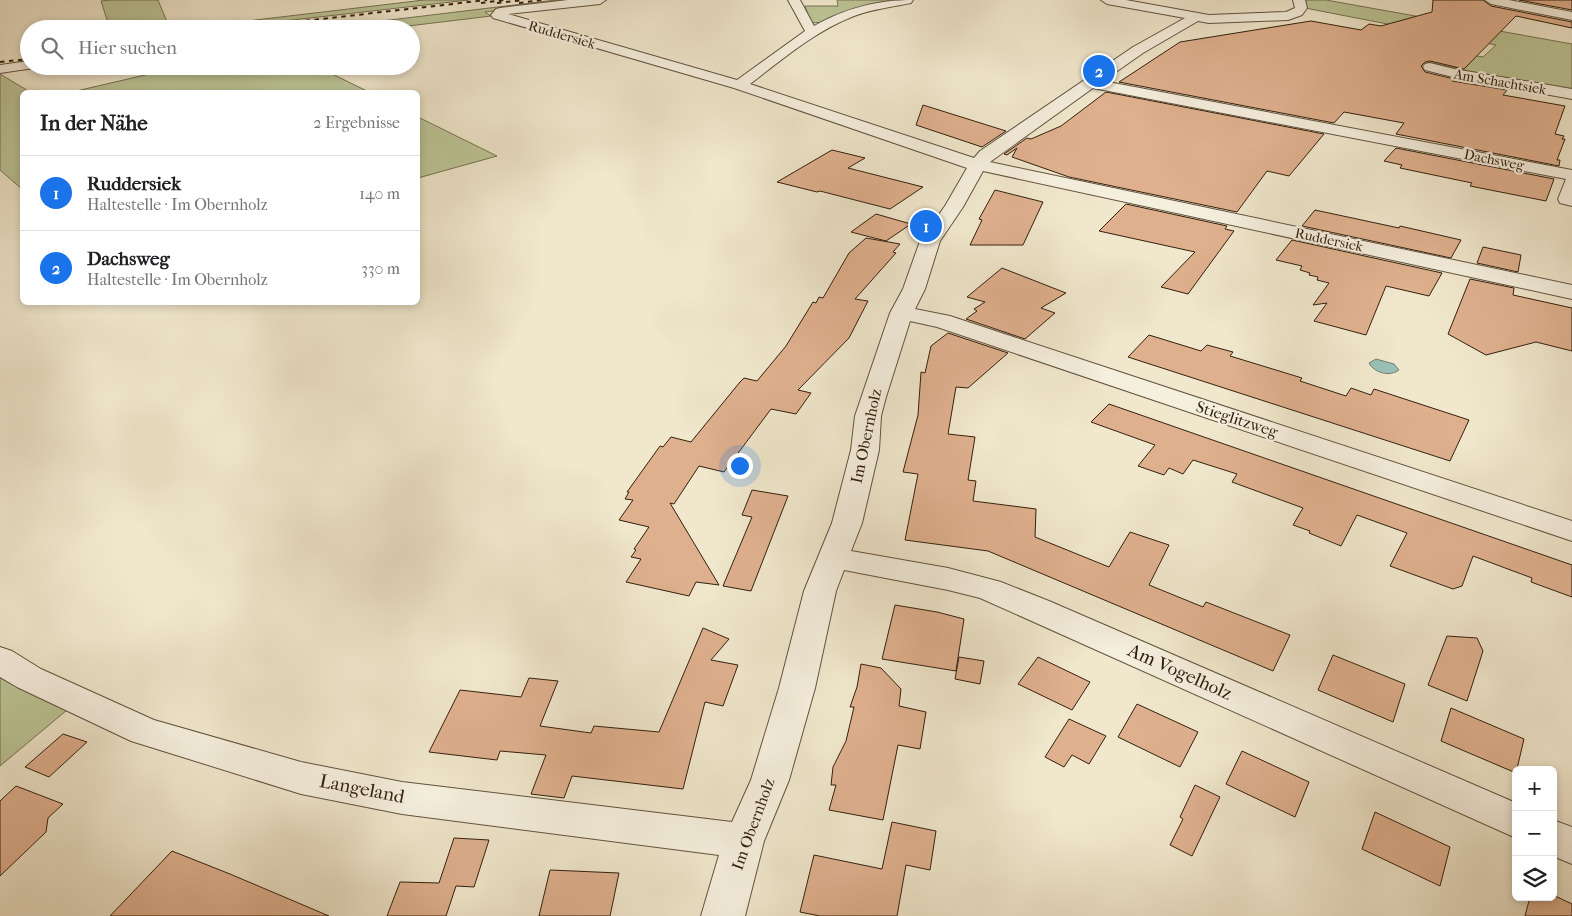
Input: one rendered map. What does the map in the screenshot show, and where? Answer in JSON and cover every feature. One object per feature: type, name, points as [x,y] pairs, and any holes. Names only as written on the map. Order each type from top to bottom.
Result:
[{"type":"street","name":"Ruddersiek","points":[[600,0],[512,10],[500,12],[497,15],[739,85],[977,164],[1572,292]]},
{"type":"street","points":[[794,0],[800,6],[808,28],[814,31]]},
{"type":"street","points":[[739,85],[814,31],[857,11],[907,0]]},
{"type":"street","points":[[1107,0],[1203,18]]},
{"type":"street","name":"Im Obernholz","points":[[723,916],[744,841],[770,780],[797,688],[812,619],[832,558],[847,523],[865,450],[868,416],[873,396],[901,313],[909,302],[931,239],[950,213],[977,164],[986,155],[1138,50],[1203,18],[1288,16],[1298,12],[1300,8],[1298,0]]},
{"type":"street","points":[[1491,0],[1572,16]]},
{"type":"street","points":[[0,69],[20,66]]},
{"type":"street","name":"Am Schachtsiek","points":[[1430,66],[1453,74],[1572,94]]},
{"type":"street","name":"Dachsweg","points":[[1092,83],[1572,175]]},
{"type":"street","name":"Stieglitzweg","points":[[901,313],[942,321],[1572,531]]},
{"type":"street","name":"Am Vogelholz","points":[[832,558],[948,579],[990,590],[1512,819]]},
{"type":"street","name":"Langeland","points":[[0,660],[29,678],[144,731],[301,778],[402,798],[744,841]]},
{"type":"street","points":[[1557,839],[1572,846]]},
{"type":"green space","points":[[158,0],[166,20],[107,20],[101,1]]},
{"type":"green space","points":[[424,0],[469,0],[292,20],[256,20]]},
{"type":"green space","points":[[556,0],[590,0],[485,12],[491,16],[420,25],[420,20],[390,20]]},
{"type":"green space","points":[[837,0],[891,0],[857,9],[825,22],[811,23],[805,6],[838,6]]},
{"type":"green space","points":[[1304,0],[1326,0],[1572,44],[1572,92],[1499,80],[1457,68],[1342,45],[1357,35],[1483,57],[1496,45],[1305,8]]},
{"type":"green space","points":[[0,74],[27,90],[20,90],[20,187],[0,170]]},
{"type":"green space","points":[[145,75],[334,75],[365,90],[81,90]]},
{"type":"green space","points":[[420,118],[497,156],[420,177]]},
{"type":"green space","points":[[0,674],[67,710],[0,766]]},
{"type":"water","points":[[1376,359],[1394,364],[1399,370],[1391,373],[1382,373],[1369,363]]},
{"type":"building","points":[[1433,0],[1483,0],[1491,6],[1572,22],[1572,28],[1516,16],[1464,69],[1430,61],[1425,62],[1421,66],[1425,72],[1454,79],[1452,81],[1507,90],[1503,95],[1565,106],[1555,134],[1564,136],[1562,139],[1565,139],[1557,160],[1560,160],[1559,166],[1396,134],[1404,123],[1344,112],[1334,123],[1119,82],[1180,42],[1311,21],[1361,30],[1369,24],[1381,26],[1432,12]]},
{"type":"building","points":[[1519,0],[1572,0],[1572,10]]},
{"type":"building","points":[[1106,92],[1324,134],[1289,176],[1267,171],[1237,212],[1069,177],[1012,157],[1017,148],[1007,155],[1004,154],[1027,138],[1031,139],[1061,126]]},
{"type":"building","points":[[923,105],[1006,131],[982,147],[916,125]]},
{"type":"building","points":[[1396,148],[1554,179],[1546,201],[1470,186],[1472,183],[1400,168],[1402,165],[1384,161]]},
{"type":"building","points":[[832,150],[865,158],[848,168],[923,187],[890,209],[777,182]]},
{"type":"building","points":[[995,190],[1043,202],[1023,245],[970,245],[982,220],[979,219]]},
{"type":"building","points":[[1126,204],[1227,226],[1225,229],[1234,231],[1188,294],[1161,287],[1195,252],[1099,231]]},
{"type":"building","points":[[1315,210],[1461,240],[1451,258],[1302,226]]},
{"type":"building","points":[[876,214],[911,224],[886,241],[851,232]]},
{"type":"building","points":[[866,238],[900,244],[893,252],[896,253],[855,299],[868,301],[849,338],[798,390],[811,393],[796,414],[771,409],[724,472],[699,466],[674,504],[670,503],[719,585],[696,582],[689,596],[626,582],[641,559],[631,557],[636,550],[634,549],[649,527],[619,520],[633,500],[625,499],[629,492],[627,492],[660,446],[663,447],[671,437],[691,442],[744,378],[757,381],[786,346],[813,302],[816,303],[819,297],[823,298],[849,253]]},
{"type":"building","points":[[1292,240],[1442,273],[1429,296],[1386,286],[1366,335],[1314,321],[1327,303],[1313,305],[1329,283],[1317,280],[1318,277],[1300,270],[1302,266],[1276,260]]},
{"type":"building","points":[[1483,247],[1521,255],[1518,272],[1477,263]]},
{"type":"building","points":[[1002,268],[1066,293],[1041,308],[1055,313],[1025,339],[966,319],[977,311],[974,309],[985,302],[967,297]]},
{"type":"building","points":[[1470,279],[1514,288],[1513,295],[1572,308],[1572,351],[1536,342],[1486,355],[1448,334]]},
{"type":"building","points":[[948,333],[1008,353],[968,388],[956,387],[948,434],[975,437],[968,480],[976,481],[973,501],[1036,509],[1035,537],[1109,567],[1130,532],[1169,545],[1149,585],[1203,607],[1206,602],[1290,635],[1273,671],[988,551],[905,540],[918,474],[903,472],[918,415],[921,372],[925,373],[931,346]]},
{"type":"building","points":[[1149,335],[1201,351],[1207,345],[1233,352],[1230,356],[1302,378],[1300,381],[1346,396],[1351,388],[1371,395],[1374,389],[1469,420],[1450,461],[1128,357]]},
{"type":"building","points":[[1109,404],[1572,565],[1572,597],[1531,582],[1532,578],[1473,556],[1462,586],[1453,589],[1390,566],[1407,533],[1357,515],[1341,546],[1293,525],[1303,508],[1232,482],[1237,474],[1193,460],[1183,474],[1169,468],[1164,475],[1138,466],[1155,445],[1091,422]]},
{"type":"building","points":[[752,490],[788,496],[751,591],[723,586],[752,517],[742,515]]},
{"type":"building","points":[[895,605],[964,619],[956,671],[882,659]]},
{"type":"building","points":[[703,628],[729,639],[711,660],[738,665],[723,706],[705,702],[683,789],[572,776],[564,798],[531,794],[546,755],[500,751],[497,760],[429,752],[460,690],[521,697],[529,678],[558,681],[540,726],[591,733],[594,726],[659,732]]},
{"type":"building","points":[[1447,636],[1477,638],[1483,651],[1467,701],[1428,685]]},
{"type":"building","points":[[1333,655],[1405,684],[1393,722],[1318,690]]},
{"type":"building","points":[[959,657],[984,661],[980,684],[955,679]]},
{"type":"building","points":[[1038,657],[1090,682],[1072,710],[1018,684]]},
{"type":"building","points":[[861,664],[881,668],[901,689],[899,706],[926,712],[920,749],[898,745],[883,820],[829,810],[836,785],[831,785],[833,767],[846,741],[854,707],[850,707],[857,687]]},
{"type":"building","points":[[1137,704],[1198,732],[1180,767],[1118,737]]},
{"type":"building","points":[[1451,708],[1524,739],[1518,766],[1512,766],[1512,771],[1441,741]]},
{"type":"building","points":[[1069,719],[1106,736],[1089,764],[1072,755],[1064,767],[1045,757]]},
{"type":"building","points":[[63,734],[87,742],[49,777],[25,767]]},
{"type":"building","points":[[1242,751],[1309,782],[1295,817],[1226,784]]},
{"type":"building","points":[[1195,785],[1220,797],[1192,856],[1170,845],[1183,819],[1180,817]]},
{"type":"building","points":[[16,786],[63,804],[48,818],[46,832],[0,876],[0,801]]},
{"type":"building","points":[[1375,812],[1450,847],[1440,886],[1362,849]]},
{"type":"building","points":[[892,822],[936,831],[930,870],[906,865],[897,916],[820,916],[800,912],[814,855],[882,869]]},
{"type":"building","points":[[454,838],[489,840],[474,887],[456,886],[446,916],[387,916],[400,882],[439,883]]},
{"type":"building","points":[[172,851],[230,874],[329,916],[110,916]]},
{"type":"building","points":[[550,870],[619,873],[610,916],[539,916]]},
{"type":"building","points":[[1557,897],[1572,904],[1572,916],[1525,916],[1529,901],[1557,901]]},
{"type":"railway","points":[[313,20],[487,0]]},
{"type":"railway","points":[[481,3],[504,0]]},
{"type":"railway","points":[[497,3],[524,0]]},
{"type":"railway","points":[[519,3],[542,0]]},
{"type":"railway","points":[[0,62],[20,60]]},
{"type":"place","name":"Dachsweg","points":[[1099,71]]},
{"type":"place","name":"Ruddersiek","points":[[926,226]]}]
